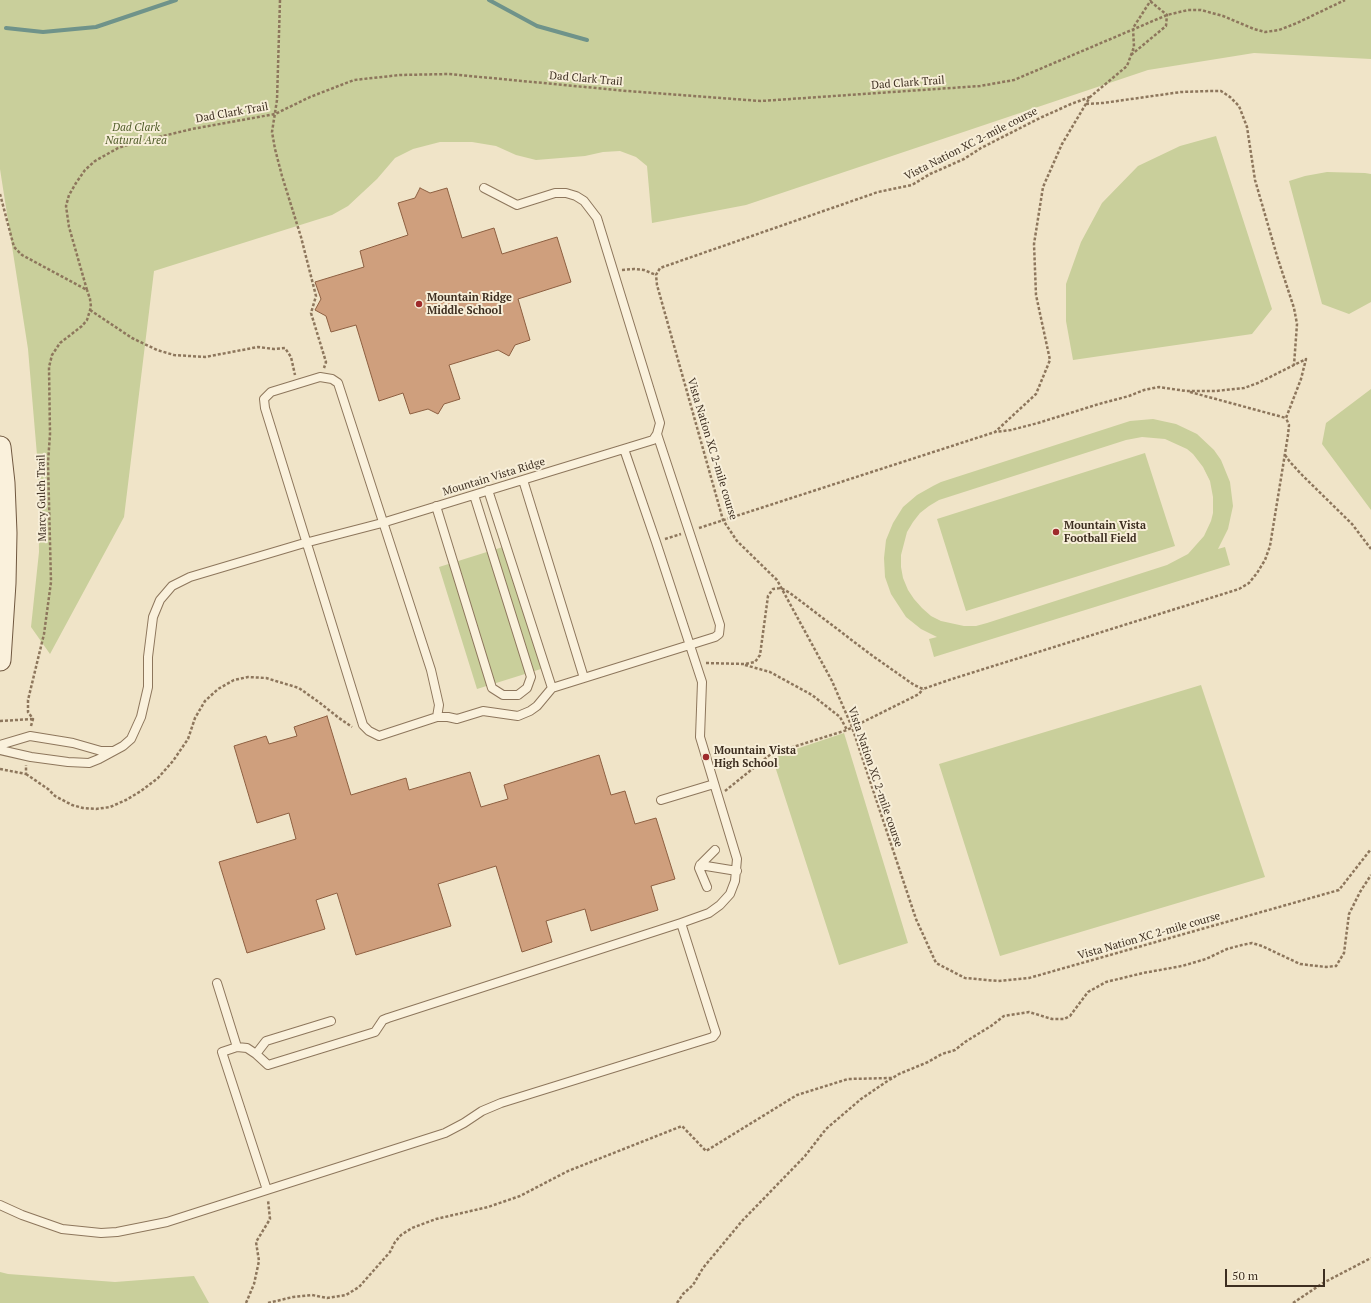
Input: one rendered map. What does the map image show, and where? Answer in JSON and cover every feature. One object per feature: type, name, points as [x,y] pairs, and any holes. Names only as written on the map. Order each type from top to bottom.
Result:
[{"type":"main road","points":[[0,447],[4,483],[6,533],[5,583],[0,660]]},
{"type":"lane","points":[[437,717],[439,706],[431,670],[338,384],[332,379],[320,377],[271,392],[264,399],[266,408],[363,725],[369,731],[379,736],[437,717],[457,719],[483,711],[518,716],[537,706],[552,688],[715,637],[719,634],[720,630],[720,625],[690,531],[657,434],[660,423],[657,410],[597,218],[584,201],[576,196],[566,193],[555,193],[517,205],[484,188]]},
{"type":"lane","name":"Mountain Vista Ridge","points":[[0,750],[27,756],[68,762],[89,763],[123,746],[131,739],[141,717],[148,687],[148,657],[153,617],[160,600],[172,586],[190,577],[306,542],[382,523],[523,480],[653,440],[657,434]]},
{"type":"lane","points":[[267,1190],[222,1052],[237,1047],[247,1048],[268,1065],[341,1043],[375,1032],[383,1020],[388,1018],[709,913],[720,905],[730,894],[737,871],[737,859],[700,737],[702,682],[691,644],[624,449]]},
{"type":"lane","points":[[523,480],[584,678]]},
{"type":"lane","points":[[488,490],[552,688]]},
{"type":"lane","points":[[436,506],[492,688],[503,695],[518,695],[527,688],[531,677],[474,494]]},
{"type":"lane","points":[[0,745],[30,736],[73,743],[101,751],[112,751]]},
{"type":"lane","points":[[661,800],[714,784]]},
{"type":"lane","points":[[707,887],[699,868],[700,864],[715,850]]},
{"type":"lane","points":[[700,864],[737,871]]},
{"type":"lane","points":[[0,1205],[62,1228],[101,1233],[117,1232],[167,1222],[445,1133],[482,1111],[501,1103],[713,1037],[716,1033],[680,923]]},
{"type":"lane","points":[[217,983],[237,1047]]},
{"type":"lane","points":[[256,1054],[266,1041],[331,1021]]},
{"type":"path","points":[[280,0],[275,114],[272,132],[282,176],[301,237],[316,296],[311,313],[326,362],[320,377]]},
{"type":"path","points":[[995,432],[1036,394],[1050,360],[1036,296],[1034,244],[1043,187],[1062,144],[1090,97],[1127,66],[1131,55],[1134,47],[1133,28],[1151,0],[1166,15],[1166,26],[1131,55]]},
{"type":"path","name":"Dad Clark Trail","points":[[87,290],[69,227],[66,206],[69,195],[76,182],[85,170],[95,161],[118,148],[134,143],[192,129],[275,114],[310,97],[354,80],[367,77],[449,74],[628,91],[761,101],[980,86],[1014,80],[1166,15],[1188,10],[1201,10],[1265,32],[1280,30],[1297,24],[1345,0]]},
{"type":"path","points":[[1086,104],[1181,92],[1221,91],[1239,106],[1247,127],[1255,180],[1294,308],[1297,324],[1294,365]]},
{"type":"path","name":"Vista Nation XC 2-mile course","points":[[1090,97],[1040,118],[964,159],[930,174],[912,185],[878,192],[660,268],[656,275],[657,285],[723,520],[737,541],[777,580],[795,616],[825,668],[852,727],[916,919],[936,963],[965,978],[998,981],[1029,978],[1339,890],[1371,849]]},
{"type":"path","points":[[0,194],[14,247],[22,255],[87,290],[90,299],[90,310],[132,338],[156,350],[174,354],[205,357],[258,347],[274,349],[285,348],[291,356],[297,384]]},
{"type":"path","points":[[614,272],[634,269],[644,270],[656,275]]},
{"type":"path","name":"Marcy Gulch Trail","points":[[30,736],[33,719],[28,712],[28,700],[44,634],[51,582],[48,463],[50,434],[49,367],[52,355],[60,343],[82,326],[87,320],[90,310]]},
{"type":"path","points":[[717,795],[728,789],[771,754],[847,730],[919,694],[924,689],[1239,589],[1248,583],[1257,573],[1265,560],[1270,546],[1289,425],[1286,418],[1306,359],[1258,384],[1244,388],[1216,391],[1186,391]]},
{"type":"path","points":[[656,542],[995,432],[1011,430],[1038,423],[1129,396],[1144,390],[1159,387],[1186,391],[1286,418]]},
{"type":"path","points":[[1285,455],[1303,476],[1352,524],[1371,549]]},
{"type":"path","points":[[745,664],[755,662],[760,655],[768,596],[773,589],[781,588],[790,593],[889,668],[914,685],[924,689]]},
{"type":"path","points":[[696,663],[745,664],[770,672],[812,695],[840,717],[847,730]]},
{"type":"path","points":[[0,769],[26,774],[48,789],[55,796],[72,805],[96,809],[110,807],[141,791],[158,778],[173,761],[188,739],[195,718],[205,701],[218,689],[234,680],[248,677],[266,678],[280,681],[299,688],[354,728]]},
{"type":"path","points":[[0,721],[33,719]]},
{"type":"path","points":[[26,774],[27,756]]},
{"type":"path","points":[[676,1303],[693,1285],[703,1268],[742,1221],[806,1156],[826,1129],[861,1099],[892,1078],[942,1054],[955,1050],[1004,1016],[1029,1012],[1052,1018],[1064,1019],[1070,1016],[1088,992],[1106,982],[1182,966],[1206,959],[1228,949],[1242,945],[1252,943],[1262,946],[1300,964],[1326,967],[1336,966],[1344,953],[1349,914],[1360,892],[1371,876]]},
{"type":"path","points":[[268,1303],[293,1297],[312,1295],[327,1298],[346,1295],[359,1287],[390,1252],[395,1242],[401,1235],[412,1228],[436,1219],[488,1207],[520,1196],[568,1171],[682,1126],[706,1151],[797,1095],[848,1079],[892,1078]]},
{"type":"path","points":[[246,1303],[254,1284],[259,1261],[256,1242],[270,1219],[267,1190]]},
{"type":"path","points":[[1293,1303],[1323,1283],[1371,1258]]},
{"type":"green space","name":"Dad Clark Natural Area","points":[[0,0],[1371,0],[1371,59],[1254,53],[1148,70],[746,205],[652,223],[647,166],[636,157],[620,151],[603,152],[585,156],[536,160],[516,155],[496,146],[472,142],[440,142],[413,149],[395,158],[377,179],[348,206],[332,215],[154,271],[124,517],[50,654],[31,627],[39,552],[38,467],[28,349],[0,169]]},
{"type":"green space","points":[[1216,136],[1272,309],[1252,334],[1073,360],[1066,321],[1066,284],[1081,242],[1102,203],[1138,166],[1180,146]]},
{"type":"green space","points":[[1327,172],[1371,174],[1371,302],[1349,314],[1322,304],[1289,181]]},
{"type":"green space","points":[[1371,389],[1371,510],[1322,444],[1326,423]]},
{"type":"green space","points":[[1153,419],[1176,424],[1197,434],[1214,450],[1221,460],[1230,482],[1233,506],[1228,529],[1218,549],[1225,547],[1230,565],[934,657],[929,639],[937,637],[921,629],[906,617],[891,594],[885,577],[884,558],[886,540],[893,523],[903,507],[917,495],[941,482],[1130,421]],"holes":[[[1142,437],[1165,439],[1187,449],[1193,454],[1203,467],[1210,481],[1213,497],[1213,513],[1211,521],[1204,536],[1188,554],[1167,565],[976,626],[964,626],[941,621],[931,616],[914,599],[908,590],[903,578],[901,567],[901,555],[907,532],[920,513],[939,500],[1126,440]]]},
{"type":"green space","name":"Mountain Vista Football Field","points":[[1145,453],[1175,546],[966,611],[937,519]]},
{"type":"green space","points":[[506,546],[544,668],[477,689],[439,567]]},
{"type":"green space","points":[[1201,685],[1265,877],[1000,956],[939,764]]},
{"type":"green space","points":[[844,733],[908,943],[839,965],[772,757]]},
{"type":"green space","points":[[0,1272],[8,1274],[115,1282],[194,1276],[209,1303],[0,1303]]},
{"type":"building","name":"Mountain Ridge Middle School","points":[[420,188],[430,193],[447,188],[462,238],[494,228],[502,254],[557,237],[571,282],[518,299],[530,340],[515,345],[509,356],[498,350],[449,365],[460,399],[444,404],[438,414],[428,409],[410,414],[403,393],[379,401],[356,325],[331,332],[326,316],[315,310],[321,299],[315,282],[364,267],[360,251],[408,235],[398,203],[415,198]]},
{"type":"building","points":[[327,716],[351,795],[406,778],[409,790],[470,772],[481,807],[508,799],[504,785],[599,755],[611,795],[625,791],[635,824],[656,818],[675,879],[651,886],[658,910],[591,931],[585,909],[546,921],[552,942],[522,952],[496,866],[438,884],[451,926],[356,955],[337,893],[316,900],[325,929],[247,953],[219,862],[296,839],[289,813],[257,823],[234,746],[266,736],[269,744],[297,736],[294,727]]},
{"type":"waterway","points":[[6,28],[43,32],[96,27],[176,0]]},
{"type":"waterway","points":[[489,0],[537,26],[587,40]]},
{"type":"place","name":"Mountain Ridge Middle School","points":[[419,304]]},
{"type":"place","name":"Mountain Vista Football Field","points":[[1056,532]]},
{"type":"place","name":"Mountain Vista High School","points":[[706,757]]}]
